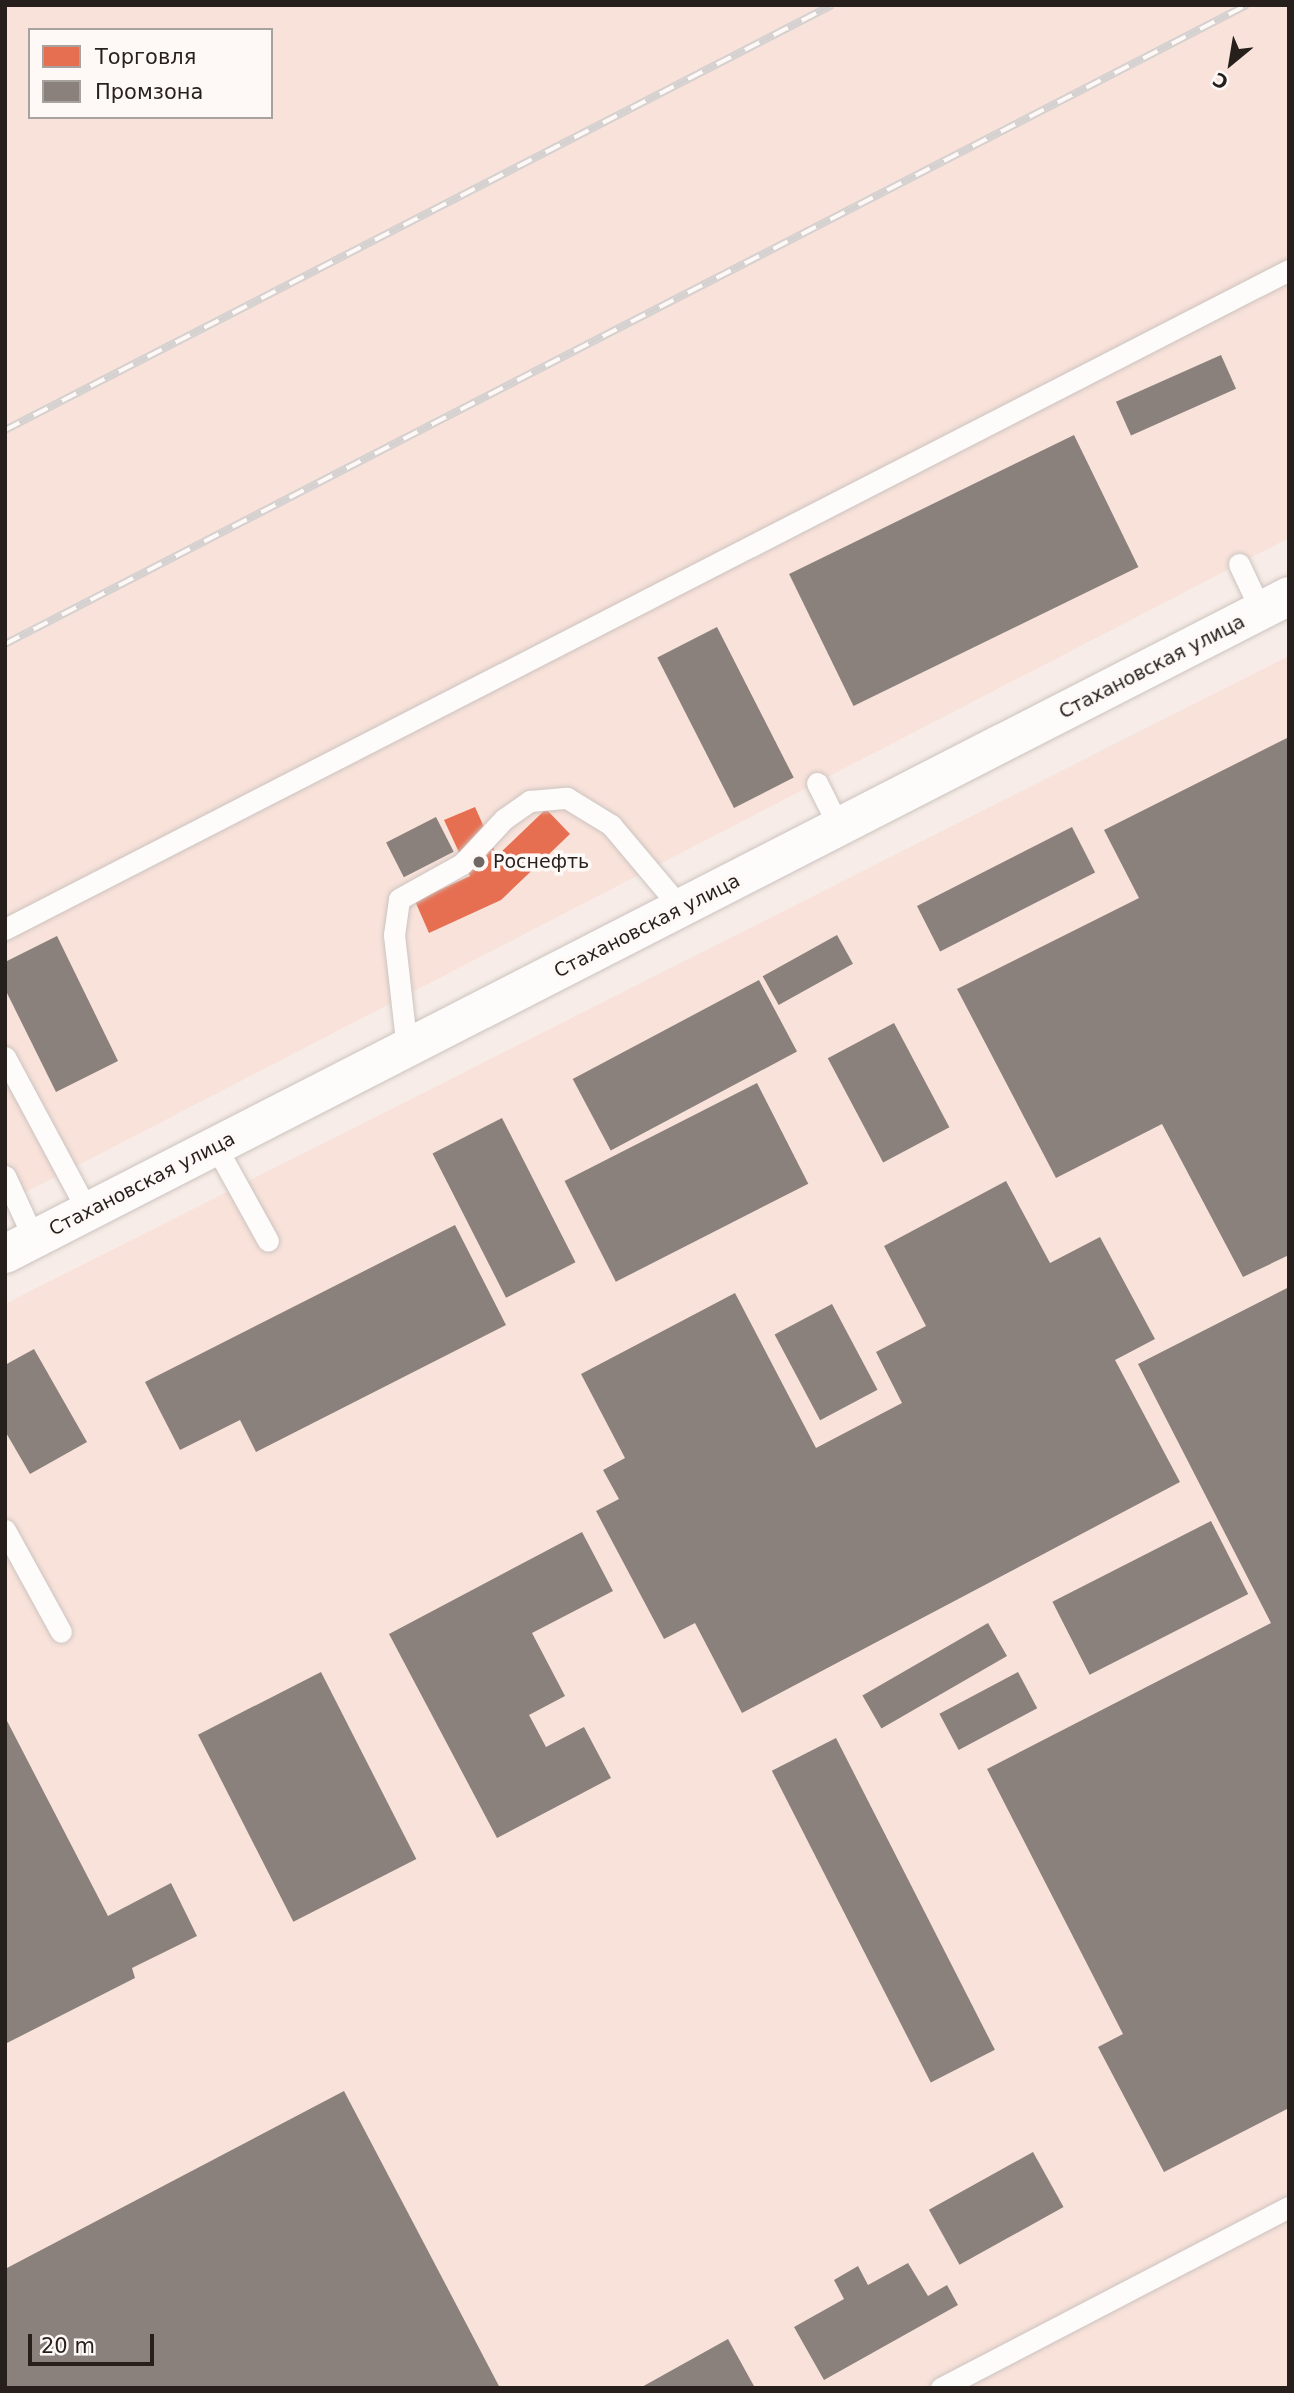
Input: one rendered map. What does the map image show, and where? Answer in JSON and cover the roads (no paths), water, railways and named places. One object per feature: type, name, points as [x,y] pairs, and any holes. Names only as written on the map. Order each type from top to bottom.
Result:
[{"type":"street","name":"Стахановская улица","points":[[20,1247],[1275,603]]},
{"type":"lane","points":[[5,929],[1289,270]]},
{"type":"lane","points":[[1239,564],[1275,603]]},
{"type":"lane","points":[[817,783],[839,827]]},
{"type":"lane","points":[[407,1049],[394,935],[399,899],[462,864],[504,819],[530,802],[567,798],[611,825],[681,908]]},
{"type":"lane","points":[[5,1058],[88,1212]]},
{"type":"lane","points":[[216,1147],[268,1241]]},
{"type":"lane","points":[[5,1176],[20,1247]]},
{"type":"lane","points":[[5,1531],[61,1632]]},
{"type":"lane","points":[[941,2388],[1289,2207]]},
{"type":"railway","points":[[5,430],[832,5]]},
{"type":"railway","points":[[5,644],[1247,5]]},
{"type":"place","name":"Роснефть","points":[[479,862]]}]
